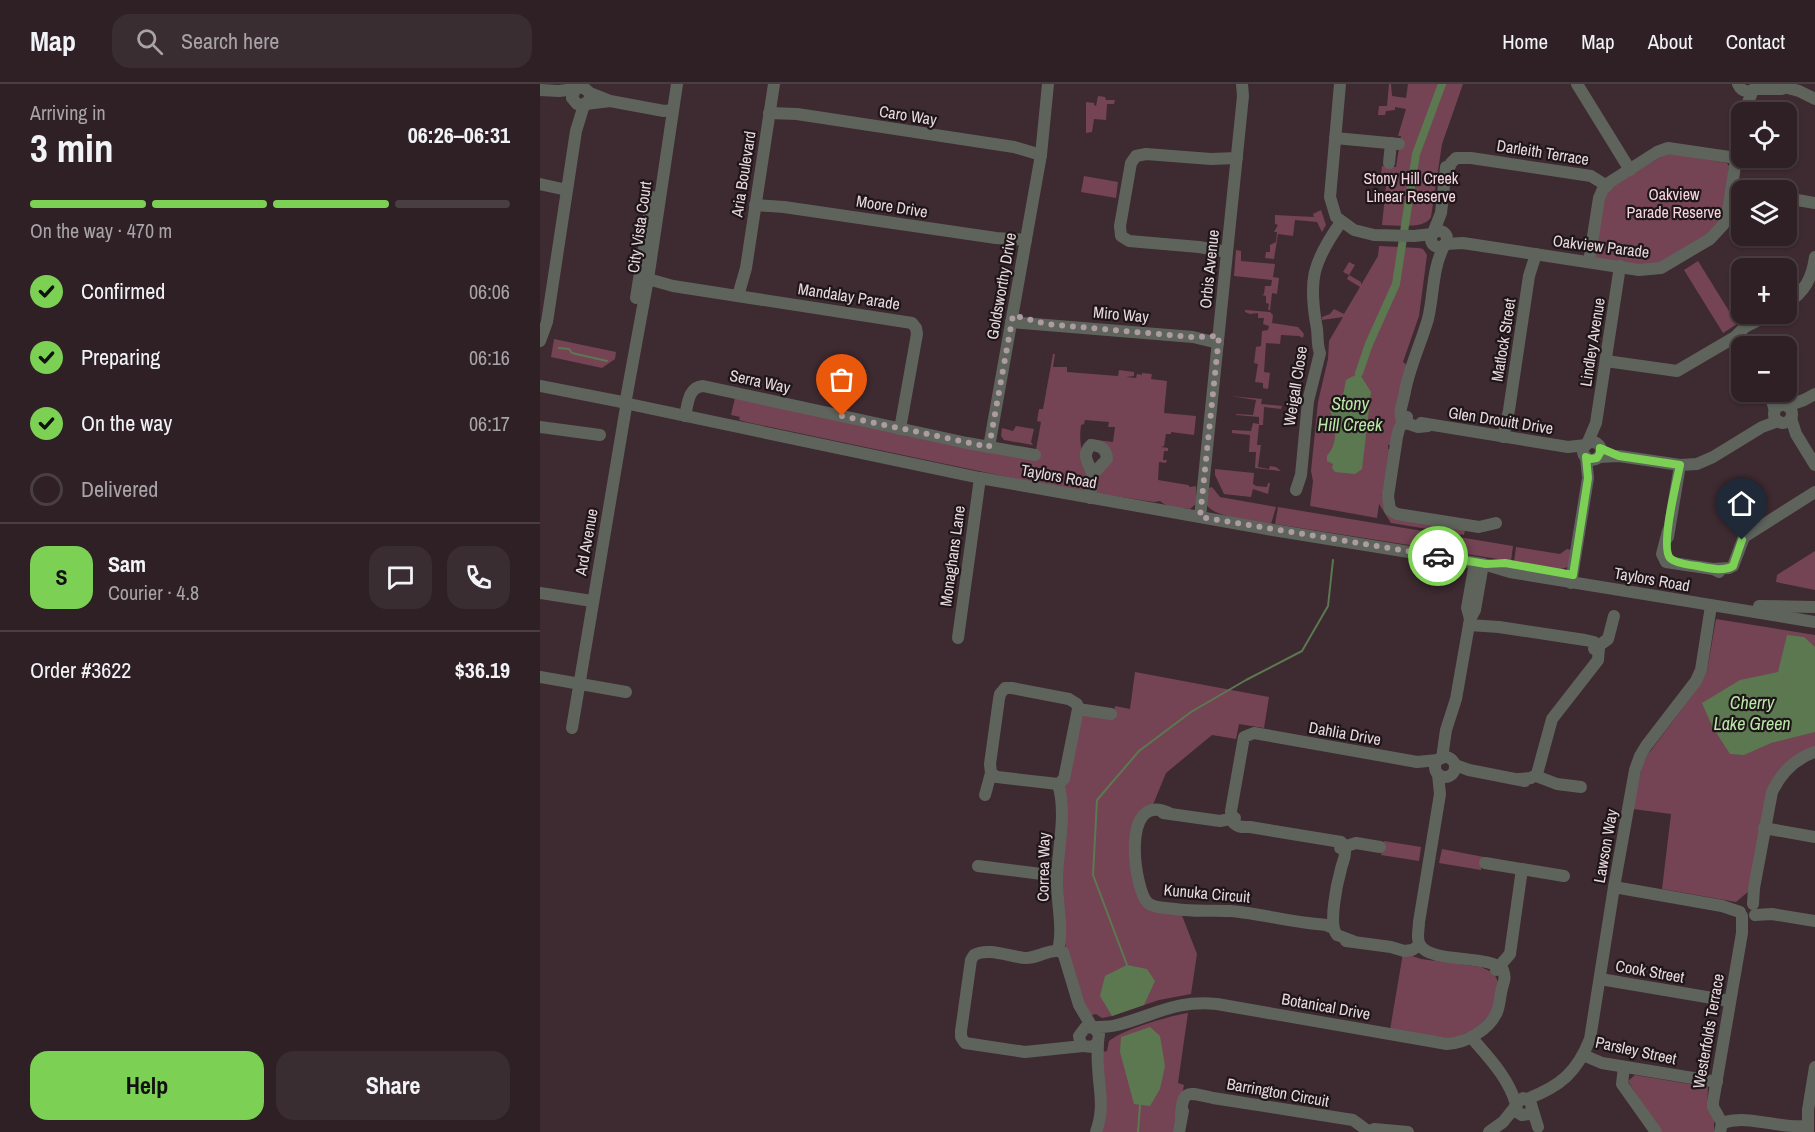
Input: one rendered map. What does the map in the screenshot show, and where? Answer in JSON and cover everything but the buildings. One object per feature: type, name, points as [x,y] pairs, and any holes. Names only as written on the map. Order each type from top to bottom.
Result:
[{"type":"street","name":"City Vista Court","points":[[626,403],[647,282],[669,84]]},
{"type":"street","name":"City Vista Court","points":[[630,373],[628,357],[667,109],[677,84]]},
{"type":"street","name":"Aria Boulevard","points":[[742,297],[774,84]]},
{"type":"street","name":"Goldsworthy Drive","points":[[989,447],[1041,151],[1047,84]]},
{"type":"street","points":[[1340,84],[1329,196],[1332,210],[1341,222]]},
{"type":"street","points":[[1577,84],[1630,170]]},
{"type":"street","points":[[1773,84],[1799,91],[1815,99]]},
{"type":"street","points":[[1744,102],[1745,87],[1789,89]]},
{"type":"street","name":"Orbis Avenue","points":[[1200,517],[1244,88]]},
{"type":"street","points":[[544,90],[581,93],[610,101],[667,109]]},
{"type":"street","points":[[540,347],[547,334],[581,93]]},
{"type":"street","name":"Caro Way","points":[[770,110],[1041,151]]},
{"type":"street","points":[[1335,138],[1395,143],[1389,163]]},
{"type":"street","points":[[1589,262],[1599,198],[1607,186],[1658,152],[1668,148],[1731,157]]},
{"type":"street","points":[[1228,249],[1129,241],[1121,236],[1120,226],[1131,163],[1136,156],[1146,153],[1236,161]]},
{"type":"street","name":"Darleith Terrace","points":[[1439,240],[1447,174],[1456,158],[1471,158],[1591,176],[1607,186]]},
{"type":"street","points":[[541,184],[567,188]]},
{"type":"street","points":[[1797,200],[1815,203]]},
{"type":"street","name":"Moore Drive","points":[[756,202],[1026,243]]},
{"type":"street","name":"Oakview Parade","points":[[1341,222],[1354,230],[1381,235],[1414,236],[1647,270],[1661,268],[1710,239],[1719,230],[1731,204]]},
{"type":"street","name":"Weigall Close","points":[[1296,490],[1301,475],[1308,401],[1320,352],[1311,285],[1325,247],[1341,222]]},
{"type":"street","points":[[1439,240],[1427,320],[1410,370],[1400,413],[1405,420],[1398,433],[1388,496],[1390,510],[1397,514],[1479,527],[1496,523]]},
{"type":"street","name":"Matlock Street","points":[[1505,437],[1533,254]]},
{"type":"street","points":[[1797,296],[1809,283],[1815,257]]},
{"type":"street","name":"Lindley Avenue","points":[[1572,579],[1620,266]]},
{"type":"street","name":"Mandalay Parade","points":[[647,282],[912,323],[917,334],[900,429]]},
{"type":"street","name":"Miro Way","points":[[1012,319],[1218,340]]},
{"type":"street","points":[[540,341],[547,322]]},
{"type":"street","points":[[1744,336],[1754,324]]},
{"type":"street","points":[[1606,361],[1677,371],[1719,345],[1731,344]]},
{"type":"street","name":"Taylors Road","points":[[540,386],[980,478],[1481,563],[1505,563],[1572,579],[1711,606],[1815,622]]},
{"type":"street","name":"Serra Way","points":[[685,416],[692,390],[703,386],[989,447]]},
{"type":"street","points":[[1592,451],[1692,465],[1707,460],[1810,397]]},
{"type":"street","points":[[1775,402],[1815,465]]},
{"type":"street","name":"Ard Avenue","points":[[572,728],[626,403]]},
{"type":"street","name":"Glen Drouitt Drive","points":[[1405,420],[1419,427],[1428,426],[1592,451]]},
{"type":"street","points":[[540,427],[600,435]]},
{"type":"street","points":[[989,447],[1035,455]]},
{"type":"street","points":[[1678,464],[1668,531],[1669,556],[1686,565],[1713,569],[1731,568],[1744,537],[1815,492]]},
{"type":"street","points":[[1090,498],[1093,474]]},
{"type":"street","name":"Monaghans Lane","points":[[958,638],[980,478]]},
{"type":"street","points":[[1415,946],[1469,622],[1467,608],[1481,563]]},
{"type":"street","name":"Taylors Road","points":[[1572,579],[1756,606],[1815,607]]},
{"type":"street","points":[[540,593],[592,601]]},
{"type":"street","name":"Lawson Way","points":[[1524,1107],[1575,1070],[1590,1039],[1614,887],[1640,756],[1696,681],[1701,670],[1711,606]]},
{"type":"street","points":[[1596,648],[1608,639],[1614,616]]},
{"type":"street","points":[[1469,622],[1590,641],[1596,648],[1600,656],[1552,719],[1542,760],[1543,770],[1538,777],[1557,784],[1581,787]]},
{"type":"street","points":[[540,677],[626,692]]},
{"type":"street","points":[[985,795],[991,773],[990,764],[999,699],[1005,688],[1069,699],[1077,704],[1078,709],[1064,779],[1058,784],[997,777],[991,773]]},
{"type":"street","points":[[1078,709],[1111,714]]},
{"type":"street","name":"Dahlia Drive","points":[[1233,819],[1242,740],[1247,734],[1254,733],[1533,783],[1538,777]]},
{"type":"street","name":"Westerfolds Terrace","points":[[1721,1128],[1713,1107],[1742,933],[1754,888],[1769,803],[1778,780],[1795,762],[1815,752]]},
{"type":"street","name":"Correa Way","points":[[1058,784],[1062,799],[1057,876],[1061,933],[1058,950]]},
{"type":"street","name":"Kunuka Circuit","points":[[1233,819],[1220,821],[1169,813],[1151,813],[1139,824],[1135,833],[1137,864],[1143,894],[1148,903],[1179,909],[1239,912],[1330,927]]},
{"type":"street","points":[[1233,819],[1250,827],[1319,838],[1342,847],[1356,843],[1380,847]]},
{"type":"street","points":[[1764,828],[1815,837]]},
{"type":"street","points":[[1342,847],[1341,868],[1330,927],[1337,935],[1353,941],[1404,951],[1415,946],[1446,957],[1498,967]]},
{"type":"street","points":[[1485,863],[1564,876]]},
{"type":"street","points":[[978,866],[1057,876]]},
{"type":"street","points":[[1522,869],[1509,954],[1498,967],[1502,988],[1499,1007],[1494,1017],[1474,1035],[1540,1129]]},
{"type":"street","points":[[1614,887],[1815,921]]},
{"type":"street","points":[[1082,1040],[1037,1052],[969,1045],[962,1041],[971,960],[974,955],[983,952],[1033,957],[1054,950],[1063,952],[1079,1005],[1082,1040],[1098,1067]]},
{"type":"street","name":"Cook Street","points":[[1600,979],[1730,1001]]},
{"type":"street","name":"Botanical Drive","points":[[1096,1034],[1170,1006],[1202,1003],[1447,1044],[1463,1041],[1474,1035]]},
{"type":"street","points":[[1079,1005],[1096,1034],[1101,1087],[1101,1109],[1096,1132]]},
{"type":"street","points":[[1082,1040],[1085,1028],[1096,1034]]},
{"type":"street","points":[[1082,1040],[1093,1047],[1096,1034]]},
{"type":"street","name":"Parsley Street","points":[[1583,1055],[1602,1063],[1717,1082]]},
{"type":"street","points":[[1624,1067],[1622,1084],[1656,1132]]},
{"type":"street","points":[[1721,1128],[1738,1119],[1808,1129],[1815,1067]]},
{"type":"street","name":"Barrington Circuit","points":[[1179,1132],[1187,1099],[1206,1096],[1346,1120],[1365,1130]]},
{"type":"street","points":[[1489,1132],[1524,1107]]},
{"type":"street","points":[[1365,1130],[1408,1132]]},
{"type":"green space","name":"Stony Hill Creek Linear Reserve","points":[[1389,84],[1391,84],[1392,96],[1406,98],[1408,84],[1463,84],[1442,144],[1431,217],[1422,224],[1382,225],[1386,186],[1380,185],[1382,166],[1396,167],[1401,136],[1398,136],[1406,109],[1395,107],[1395,110],[1386,111],[1385,115],[1378,115],[1379,106],[1387,106]]},
{"type":"green space","points":[[1098,96],[1105,97],[1106,100],[1115,100],[1114,104],[1107,104],[1106,120],[1094,119],[1092,132],[1086,133],[1086,102],[1094,103],[1096,106]]},
{"type":"green space","name":"Oakview Parade Reserve","points":[[1667,153],[1727,163],[1729,166],[1724,215],[1711,235],[1652,267],[1596,258],[1595,250],[1603,200],[1611,187]]},
{"type":"green space","points":[[1084,176],[1118,182],[1116,198],[1081,192]]},
{"type":"green space","points":[[1321,210],[1326,225],[1322,232],[1317,222],[1295,220],[1293,236],[1278,234],[1274,259],[1265,258],[1266,252],[1270,252],[1270,245],[1276,242],[1277,232],[1274,232],[1278,225],[1275,224],[1275,215],[1314,217],[1313,214]]},
{"type":"green space","points":[[1379,246],[1419,248],[1423,249],[1427,255],[1419,316],[1403,362],[1407,365],[1399,422],[1392,445],[1388,445],[1388,449],[1391,449],[1384,495],[1380,495],[1384,496],[1384,504],[1465,530],[1464,535],[1391,523],[1379,504],[1377,518],[1310,506],[1318,402],[1328,359],[1329,341],[1343,317],[1322,320],[1322,317],[1330,314],[1334,309],[1344,314],[1360,287],[1347,279],[1349,275],[1361,282],[1361,285],[1378,256]]},
{"type":"green space","points":[[1236,250],[1241,251],[1241,261],[1275,264],[1273,277],[1279,278],[1277,294],[1272,293],[1270,311],[1269,304],[1266,303],[1266,296],[1262,295],[1265,286],[1271,286],[1272,280],[1234,276]]},
{"type":"green space","points":[[1698,261],[1731,314],[1731,324],[1737,324],[1723,333],[1684,270]]},
{"type":"green space","points":[[1349,262],[1355,265],[1349,275],[1343,272]]},
{"type":"green space","points":[[1245,310],[1270,312],[1273,315],[1272,323],[1298,327],[1304,334],[1303,338],[1281,335],[1280,344],[1266,343],[1264,372],[1270,373],[1268,389],[1263,388],[1263,383],[1255,382],[1258,364],[1254,363],[1256,347],[1261,346],[1262,331],[1268,330],[1269,326],[1263,324],[1264,318],[1258,318],[1258,313],[1250,314]]},
{"type":"green space","points":[[554,339],[616,352],[615,359],[602,368],[551,357]]},
{"type":"green space","points":[[1053,354],[1055,354],[1053,367],[1067,367],[1067,372],[1118,376],[1119,370],[1134,372],[1134,376],[1126,377],[1136,378],[1137,374],[1142,375],[1142,373],[1152,374],[1151,379],[1167,381],[1164,413],[1196,416],[1194,435],[1171,432],[1171,434],[1166,434],[1164,446],[1161,447],[1168,448],[1168,451],[1164,451],[1163,460],[1167,460],[1166,463],[1159,462],[1158,480],[1190,487],[1196,486],[1196,504],[1190,509],[1170,506],[1160,501],[1094,493],[1093,482],[1110,459],[1088,444],[1088,439],[1113,442],[1115,427],[1108,427],[1109,422],[1085,420],[1081,425],[1080,440],[1087,470],[1087,492],[751,423],[731,415],[735,398],[1035,455],[1041,422],[1037,421],[1039,409],[1043,409]]},
{"type":"green space","points":[[1230,396],[1262,399],[1261,404],[1282,406],[1281,409],[1264,407],[1263,425],[1259,425],[1257,445],[1261,445],[1258,467],[1269,469],[1270,466],[1276,467],[1281,471],[1255,468],[1256,452],[1249,452],[1250,435],[1232,433],[1232,430],[1251,431],[1253,423],[1259,424],[1259,417],[1236,415],[1253,415],[1256,400]]},
{"type":"green space","points":[[1016,426],[1034,429],[1031,442],[1033,445],[1004,440],[1001,436],[1002,428],[1013,431]]},
{"type":"green space","points":[[1215,469],[1254,473],[1253,484],[1256,486],[1267,487],[1270,483],[1268,494],[1253,489],[1251,497],[1224,494],[1215,475]]},
{"type":"green space","points":[[1212,487],[1220,497],[1276,507],[1271,524],[1226,516],[1210,509],[1206,504],[1209,488]]},
{"type":"green space","points":[[1278,507],[1513,546],[1511,561],[1275,524]]},
{"type":"green space","points":[[1516,547],[1560,554],[1567,549],[1571,550],[1568,567],[1558,570],[1514,562]]},
{"type":"green space","points":[[1815,551],[1815,590],[1776,582],[1777,575]]},
{"type":"green space","points":[[1716,619],[1815,635],[1815,748],[1770,783],[1749,891],[1736,902],[1662,889],[1671,814],[1633,809],[1643,761],[1700,685],[1707,671]]},
{"type":"green space","points":[[1135,672],[1269,697],[1264,728],[1239,724],[1236,739],[1212,735],[1166,773],[1152,807],[1137,819],[1141,900],[1181,913],[1197,954],[1191,994],[1159,1000],[1102,1018],[1096,1014],[1088,1016],[1065,944],[1062,911],[1064,787],[1082,716],[1086,714],[1113,718],[1115,706],[1130,709]]},
{"type":"green space","points":[[1384,841],[1421,847],[1419,861],[1381,855]]},
{"type":"green space","points":[[1442,849],[1484,857],[1481,870],[1439,863]]},
{"type":"green space","points":[[1403,953],[1421,959],[1481,967],[1494,973],[1498,982],[1492,1012],[1478,1027],[1454,1039],[1390,1030]]},
{"type":"green space","points":[[1188,1013],[1178,1083],[1184,1085],[1175,1132],[1100,1132],[1102,1052],[1107,1051],[1109,1041],[1136,1028]]},
{"type":"green space","points":[[1635,1075],[1708,1087],[1707,1106],[1714,1120],[1714,1132],[1661,1132],[1628,1081]]},
{"type":"water","name":"Stony Hill Creek","points":[[1359,373],[1371,392],[1362,469],[1355,474],[1335,472],[1332,468],[1333,464],[1327,461],[1335,440],[1334,422],[1330,411],[1336,398],[1343,395],[1346,380]]},
{"type":"water","name":"Cherry Lake Green","points":[[1787,635],[1804,637],[1815,647],[1815,732],[1771,743],[1744,755],[1730,754],[1712,726],[1702,703],[1740,680],[1778,672]]},
{"type":"water","points":[[1127,965],[1147,969],[1155,981],[1144,1005],[1112,1016],[1100,996],[1105,976]]},
{"type":"water","points":[[1150,1027],[1160,1036],[1165,1066],[1160,1089],[1150,1106],[1134,1104],[1120,1052],[1121,1037]]},
{"type":"waterway","name":"Stony Hill Creek","points":[[1359,373],[1369,344],[1396,284],[1416,154],[1442,84]]},
{"type":"waterway","points":[[559,348],[607,361]]},
{"type":"waterway","name":"Stony Hill Creek","points":[[1127,965],[1093,875],[1097,800],[1139,751],[1191,712],[1302,651],[1328,606],[1333,560]]},
{"type":"waterway","name":"Stony Hill Creek","points":[[1138,1132],[1140,1105]]},
{"type":"way so far","points":[[842,416],[989,447],[1013,315],[1046,324],[1192,337],[1219,336],[1200,517],[1438,556]]},
{"type":"route","points":[[1438,556],[1486,564],[1505,563],[1573,575],[1588,478],[1586,457],[1597,458],[1600,448],[1619,456],[1680,465],[1668,531],[1667,550],[1673,560],[1686,565],[1713,569],[1729,568],[1733,566],[1742,540]]}]
